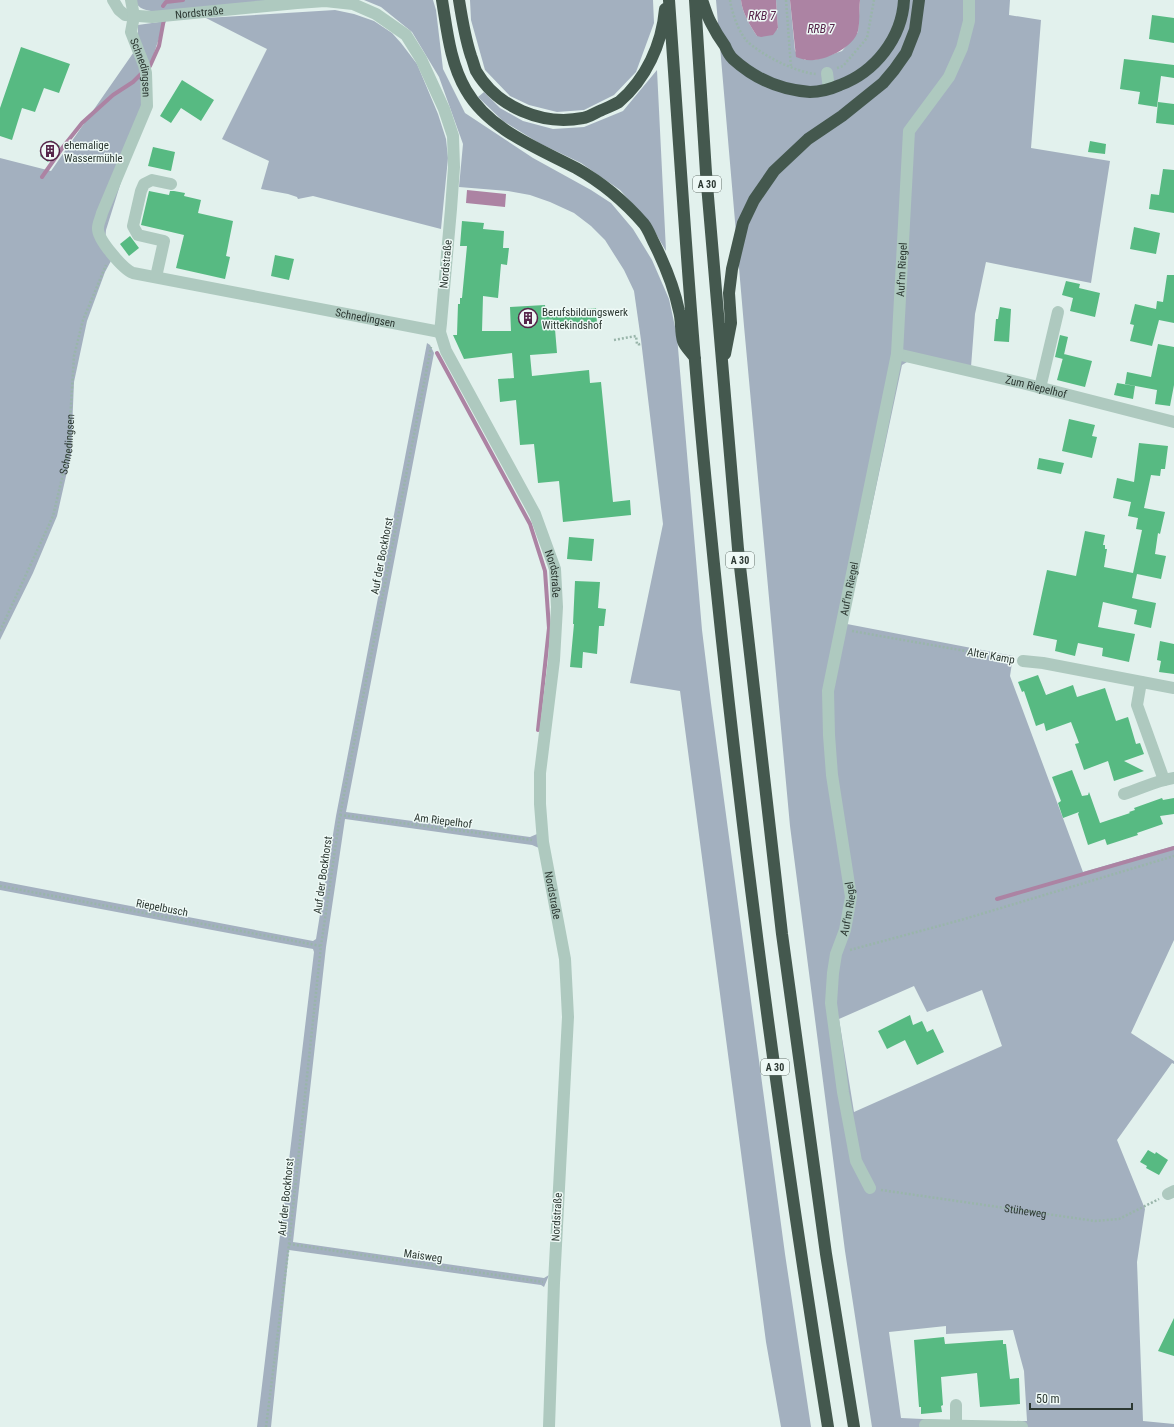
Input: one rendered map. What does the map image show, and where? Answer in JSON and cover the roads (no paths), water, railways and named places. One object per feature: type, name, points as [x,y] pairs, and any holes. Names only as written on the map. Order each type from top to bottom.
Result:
[{"type":"highway","points":[[442,0],[456,71],[466,91],[475,103],[499,125],[536,148],[577,169],[596,181],[615,196],[644,225],[664,263],[672,283],[680,312],[683,342],[696,358]]},
{"type":"highway","points":[[459,0],[467,44],[476,70],[489,88],[505,102],[526,113],[555,120],[584,118],[618,102],[634,86],[644,75],[657,47],[664,18],[666,0]]},
{"type":"highway","name":"A 30","points":[[669,0],[708,503],[729,698],[759,954],[801,1259],[828,1427]]},
{"type":"highway","name":"A 30","points":[[695,0],[706,173],[738,549],[782,934],[826,1254],[854,1427]]},
{"type":"highway","points":[[702,0],[710,23],[732,58],[766,82],[787,89],[812,92],[829,89],[847,83],[873,66],[887,50],[898,28],[904,0]]},
{"type":"highway","points":[[722,367],[731,323],[729,293],[732,270],[743,223],[754,200],[774,170],[808,139],[842,116],[883,83],[894,70],[906,53],[915,30],[919,0]]},
{"type":"street","name":"Nordstraße","points":[[113,0],[119,10],[125,15],[152,17],[325,2],[353,4],[376,14],[406,35],[421,60],[441,102],[453,136],[454,167],[451,209],[437,331],[459,376],[535,514],[554,570],[557,607],[554,660],[540,772],[540,804],[543,842],[565,959],[568,1017],[554,1283],[549,1427]]},
{"type":"street","points":[[131,0],[134,16]]},
{"type":"street","name":"Auf'm Riegel","points":[[870,1188],[856,1160],[843,1092],[831,1003],[836,954],[845,930],[852,897],[832,775],[828,691],[897,354],[909,131],[950,77],[964,41],[969,21],[969,0]]},
{"type":"street","name":"Schnedingsen","points":[[134,16],[131,32],[146,73],[147,106],[102,213],[98,229],[100,237],[125,269],[130,272],[156,278],[437,331]]},
{"type":"street","points":[[827,73],[829,89]]},
{"type":"street","points":[[156,278],[164,241],[138,235],[133,226],[144,184],[152,180],[171,184]]},
{"type":"street","points":[[1040,388],[1058,312]]},
{"type":"street","name":"Zum Riepelhof","points":[[897,354],[1174,422]]},
{"type":"street","name":"Alter Kamp","points":[[1023,661],[1043,663],[1174,688]]},
{"type":"street","points":[[1124,794],[1169,779],[1137,705],[1141,682]]},
{"type":"street","points":[[956,1405],[956,1425]]},
{"type":"street","points":[[925,1424],[1022,1427]]},
{"type":"water","name":"RKB 7","points":[[741,0],[776,0],[778,28],[773,35],[761,37],[757,36],[747,19]]},
{"type":"water","name":"RRB 7","points":[[790,0],[860,0],[859,27],[856,37],[846,47],[827,57],[805,60],[796,57]]},
{"type":"water","points":[[467,190],[506,194],[505,207],[466,203]]},
{"type":"waterway","points":[[163,6],[166,2],[183,0]]},
{"type":"waterway","points":[[150,66],[159,46],[164,19]]},
{"type":"waterway","points":[[42,177],[82,123],[113,95],[133,82],[141,74]]},
{"type":"waterway","points":[[437,353],[530,524],[545,571],[549,628],[538,730]]},
{"type":"waterway","points":[[997,899],[1174,848]]},
{"type":"place","name":"ehemalige Wassermühle","points":[[50,151]]},
{"type":"place","name":"Berufsbildungswerk Wittekindshof","points":[[528,318]]}]
